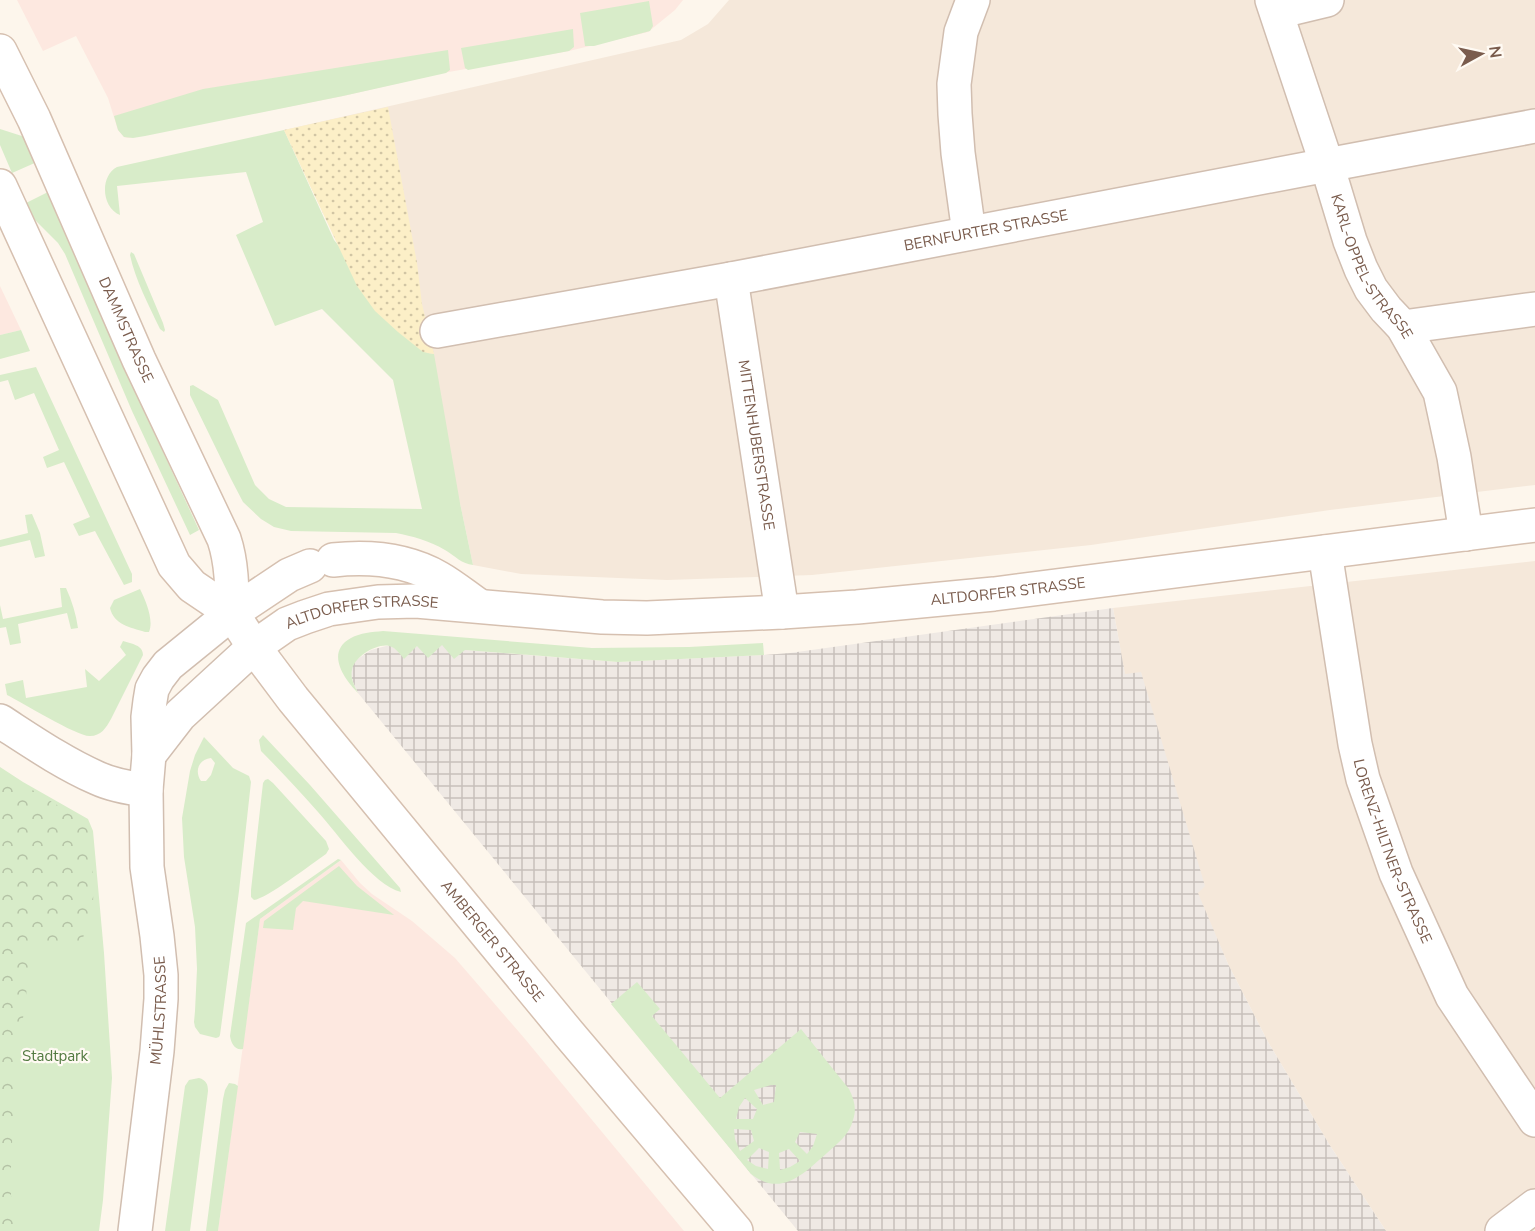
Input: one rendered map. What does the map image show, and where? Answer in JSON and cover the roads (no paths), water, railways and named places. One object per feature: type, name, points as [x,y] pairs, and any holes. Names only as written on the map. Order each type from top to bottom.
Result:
[{"type":"street","points":[[969,233],[958,153],[954,84],[961,32],[973,0]]},
{"type":"street","points":[[1274,6],[1327,0]]},
{"type":"street","name":"KARL-OPPEL-STRASSE","points":[[1274,6],[1361,269],[1371,289],[1403,327],[1440,392],[1454,457],[1466,534]]},
{"type":"street","name":"DAMMSTRASSE","points":[[0,51],[38,128],[140,360],[224,539],[229,560],[232,613]]},
{"type":"street","name":"BERNFURTER STRASSE","points":[[437,331],[731,279],[1535,126]]},
{"type":"street","name":"DAMMSTRASSE","points":[[0,186],[174,565],[192,586],[232,613],[254,647]]},
{"type":"street","name":"MITTENHUBERSTRASSE","points":[[731,279],[782,612]]},
{"type":"street","points":[[1403,327],[1535,309]]},
{"type":"street","name":"ALTDORFER STRASSE","points":[[254,647],[287,624],[329,609],[361,603],[416,601],[602,617],[647,618],[782,612],[994,594],[1535,525]]},
{"type":"street","name":"LORENZ-HILTNER-STRASSE","points":[[1325,552],[1355,744],[1363,779],[1395,873],[1452,996],[1535,1120]]},
{"type":"street","name":"ALTDORFER STRASSE","points":[[232,613],[289,575],[322,563],[369,558],[407,564],[424,571],[439,578],[478,605]]},
{"type":"street","name":"MÜHLSTRASSE","points":[[135,1231],[158,1051],[161,999],[157,936],[147,867],[146,790],[150,701],[152,689],[168,665],[232,613]]},
{"type":"street","points":[[149,755],[180,715],[254,647]]},
{"type":"street","name":"AMBERGER STRASSE","points":[[254,647],[293,699],[569,1034],[736,1231]]},
{"type":"street","points":[[0,721],[97,779],[146,790]]},
{"type":"street","points":[[1502,1231],[1535,1206]]},
{"type":"park label","name":"Stadtpark","points":[[55,1056]]}]
